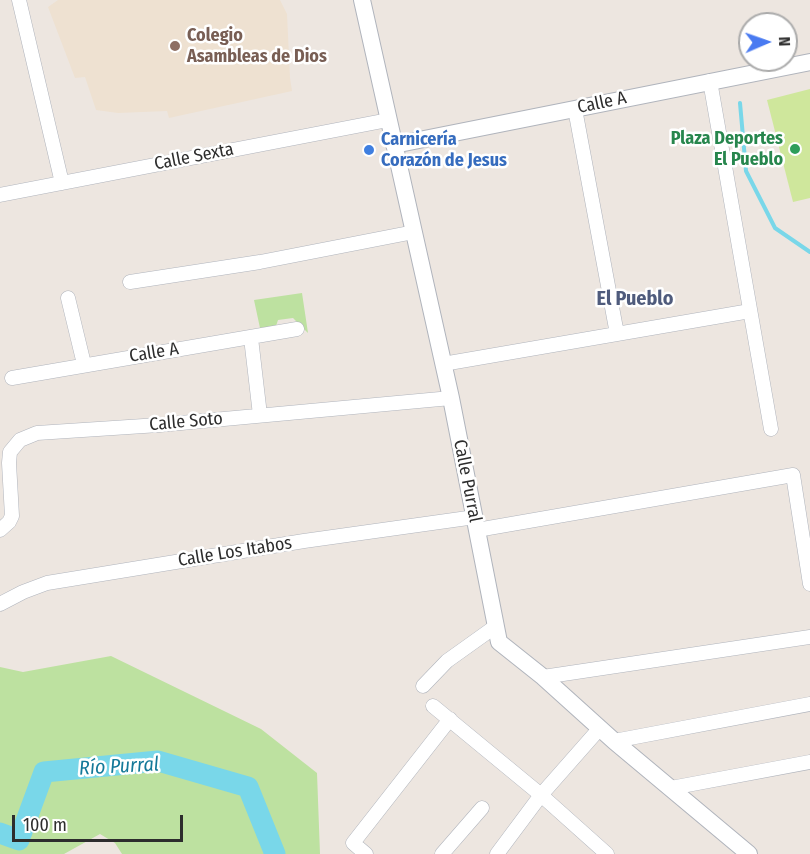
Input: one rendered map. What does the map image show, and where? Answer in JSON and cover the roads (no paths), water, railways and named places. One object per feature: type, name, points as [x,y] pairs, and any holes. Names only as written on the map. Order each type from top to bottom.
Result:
[{"type":"street","points":[[19,0],[62,183]]},
{"type":"street","name":"Calle Purral","points":[[362,0],[444,364],[500,642],[749,854]]},
{"type":"street","name":"Calle A","points":[[394,145],[810,62]]},
{"type":"street","points":[[710,81],[771,429]]},
{"type":"street","points":[[575,109],[617,334]]},
{"type":"street","name":"Calle Sexta","points":[[0,195],[388,120]]},
{"type":"street","points":[[130,282],[260,262],[414,232]]},
{"type":"street","points":[[68,298],[84,364]]},
{"type":"street","points":[[444,364],[750,311]]},
{"type":"street","name":"Calle A","points":[[12,378],[297,329]]},
{"type":"street","points":[[251,338],[260,415]]},
{"type":"street","name":"Calle Soto","points":[[0,530],[12,516],[9,463],[5,454],[20,440],[37,433],[159,425],[451,398]]},
{"type":"street","name":"Calle Los Itabos","points":[[0,604],[47,583],[303,542],[476,524],[793,475],[810,584]]},
{"type":"street","points":[[423,686],[447,662],[496,626]]},
{"type":"street","points":[[543,677],[810,637]]},
{"type":"street","points":[[614,741],[810,704]]},
{"type":"street","points":[[433,706],[607,854]]},
{"type":"street","points":[[366,854],[352,843],[450,719]]},
{"type":"street","points":[[497,854],[540,795],[600,728]]},
{"type":"street","points":[[671,788],[810,762]]},
{"type":"street","points":[[442,854],[482,808]]},
{"type":"waterway","points":[[740,103],[746,171],[775,228],[810,252]]},
{"type":"waterway","name":"Río Purral","points":[[0,833],[19,840],[44,772],[158,761],[248,787],[275,854]]},
{"type":"place","name":"Colegio Asambleas de Dios","points":[[175,46]]},
{"type":"place","name":"Plaza Deportes El Pueblo","points":[[795,149]]},
{"type":"place","name":"Carnicería Corazón de Jesus","points":[[369,150]]},
{"type":"district","name":"El Pueblo","points":[[635,299]]}]
